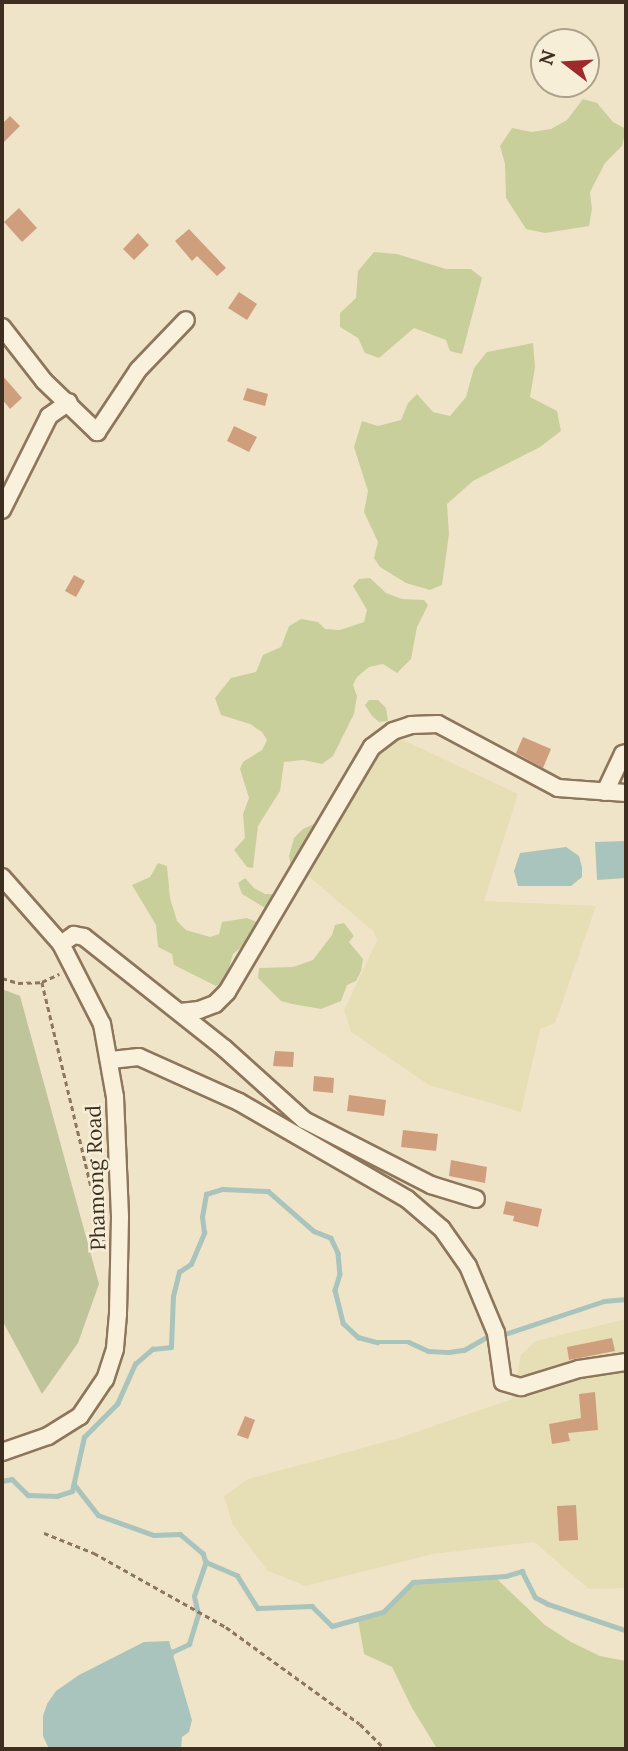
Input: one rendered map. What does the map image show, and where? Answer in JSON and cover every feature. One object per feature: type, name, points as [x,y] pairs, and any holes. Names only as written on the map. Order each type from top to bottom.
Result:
[{"type":"street","points":[[2,327],[44,381],[69,402],[97,432],[138,370],[186,320]]},
{"type":"street","points":[[2,510],[48,416],[69,402]]},
{"type":"street","points":[[180,1012],[199,1010],[215,1004],[227,992],[372,747],[393,731],[411,725],[438,724],[558,788],[626,793]]},
{"type":"street","points":[[605,792],[623,754],[626,753]]},
{"type":"street","name":"Phamong Road","points":[[2,877],[61,943],[102,1024],[111,1060],[120,1217],[115,1349],[105,1379],[80,1416],[48,1436],[2,1452]]},
{"type":"street","points":[[61,943],[74,935],[84,937],[180,1012],[304,1119],[431,1185],[476,1199]]},
{"type":"street","points":[[111,1060],[139,1057],[239,1102],[407,1199],[442,1229],[468,1266],[496,1333],[503,1382],[520,1387],[579,1369],[626,1362]]},
{"type":"path","points":[[2,978],[18,983],[42,982],[75,967]]},
{"type":"path","points":[[42,982],[106,1249]]},
{"type":"path","points":[[44,1533],[94,1553],[198,1614],[226,1627],[360,1724],[385,1749]]},
{"type":"shaded area","points":[[401,739],[518,794],[484,901],[596,906],[555,1023],[540,1029],[521,1112],[429,1085],[351,1032],[344,1010],[377,941],[374,932],[306,874],[377,753]]},
{"type":"shaded area","points":[[626,1319],[626,1588],[589,1589],[534,1542],[433,1554],[306,1586],[268,1571],[233,1525],[224,1496],[248,1479],[396,1439],[512,1399],[521,1355],[536,1341]]},
{"type":"green space","points":[[583,99],[597,103],[613,122],[626,129],[622,146],[605,163],[590,192],[592,209],[589,226],[545,233],[526,229],[506,198],[505,164],[500,146],[512,128],[532,132],[551,129],[567,120]]},
{"type":"green space","points":[[374,252],[397,254],[446,269],[471,269],[482,278],[462,354],[450,351],[446,340],[414,328],[379,358],[365,353],[358,338],[340,327],[340,313],[356,298],[358,271]]},
{"type":"green space","points":[[533,343],[535,367],[530,397],[557,411],[561,431],[540,447],[473,481],[447,504],[449,534],[442,585],[430,590],[406,583],[380,567],[374,558],[378,542],[364,512],[368,491],[354,447],[362,421],[378,426],[401,420],[408,403],[417,394],[433,412],[450,416],[466,397],[474,368],[487,352]]},
{"type":"green space","points":[[370,578],[386,593],[402,599],[424,600],[428,605],[417,627],[411,659],[397,673],[383,664],[369,667],[357,677],[353,685],[357,696],[354,714],[333,756],[322,764],[303,760],[284,762],[280,791],[258,826],[253,868],[247,867],[234,850],[245,838],[243,814],[249,798],[240,769],[243,762],[262,750],[267,740],[262,732],[250,724],[221,715],[215,698],[231,678],[256,672],[263,655],[281,647],[289,626],[301,619],[318,622],[325,629],[340,630],[364,622],[367,610],[353,586],[359,579]]},
{"type":"green space","points":[[369,700],[378,700],[386,708],[388,721],[379,722],[372,716],[365,705]]},
{"type":"green space","points":[[316,823],[313,838],[299,863],[291,866],[289,856],[294,838],[303,829]]},
{"type":"green space","points":[[158,863],[167,866],[170,898],[177,921],[186,930],[210,937],[219,934],[222,922],[247,918],[259,923],[254,937],[233,954],[225,981],[216,986],[174,965],[172,954],[158,947],[156,925],[132,885],[150,877]]},
{"type":"green space","points":[[245,878],[254,888],[265,894],[277,894],[276,908],[265,908],[242,894],[238,883]]},
{"type":"green space","points":[[344,923],[354,936],[349,942],[363,959],[356,981],[347,985],[341,1001],[321,1009],[281,1001],[258,978],[259,968],[293,967],[313,960],[332,935],[335,925]]},
{"type":"green space","points":[[2,989],[20,996],[99,1284],[78,1343],[42,1394],[2,1320]]},
{"type":"green space","points":[[495,1577],[545,1625],[571,1642],[600,1656],[626,1661],[626,1749],[440,1749],[436,1747],[412,1708],[392,1667],[364,1654],[358,1619],[383,1612],[413,1582]]},
{"type":"water","points":[[626,841],[626,878],[597,880],[595,842]]},
{"type":"water","points":[[566,847],[579,856],[582,867],[582,877],[571,886],[518,886],[514,871],[520,853]]},
{"type":"water","points":[[169,1641],[192,1720],[189,1732],[182,1737],[181,1749],[49,1749],[43,1736],[43,1716],[56,1691],[79,1675],[144,1642]]},
{"type":"building","points":[[10,116],[20,126],[2,144],[2,124]]},
{"type":"building","points":[[19,208],[37,228],[22,242],[4,222]]},
{"type":"building","points":[[189,229],[226,268],[217,276],[197,256],[192,261],[175,241]]},
{"type":"building","points":[[138,233],[149,245],[134,260],[123,249]]},
{"type":"building","points":[[239,292],[257,304],[247,320],[228,308]]},
{"type":"building","points":[[2,375],[22,398],[10,409],[2,399]]},
{"type":"building","points":[[247,388],[268,394],[265,406],[243,400]]},
{"type":"building","points":[[234,426],[257,437],[249,452],[227,441]]},
{"type":"building","points":[[74,575],[85,581],[76,597],[65,591]]},
{"type":"building","points":[[523,737],[551,749],[543,768],[516,753]]},
{"type":"building","points":[[275,1051],[294,1052],[293,1067],[273,1066]]},
{"type":"building","points":[[314,1076],[334,1078],[333,1093],[313,1091]]},
{"type":"building","points":[[349,1095],[386,1100],[384,1116],[347,1111]]},
{"type":"building","points":[[403,1130],[438,1134],[436,1151],[401,1147]]},
{"type":"building","points":[[451,1160],[487,1167],[485,1183],[449,1176]]},
{"type":"building","points":[[506,1201],[542,1209],[538,1227],[513,1221],[514,1216],[503,1214]]},
{"type":"building","points":[[612,1338],[615,1351],[569,1360],[567,1347]]},
{"type":"building","points":[[595,1392],[598,1430],[568,1433],[570,1441],[552,1444],[549,1424],[581,1418],[579,1394]]},
{"type":"building","points":[[245,1416],[255,1420],[248,1439],[237,1435]]},
{"type":"building","points":[[576,1505],[578,1540],[559,1541],[557,1506]]},
{"type":"waterway","points":[[2,1481],[12,1479],[28,1495],[57,1496],[72,1491],[84,1437],[117,1404],[135,1364],[152,1349],[171,1347],[173,1296],[179,1272],[191,1264],[204,1233],[202,1217],[206,1194],[222,1189],[268,1191],[314,1231],[331,1238],[338,1253],[340,1274],[335,1290],[343,1323],[358,1337],[377,1342],[409,1342],[428,1351],[449,1352],[464,1350],[485,1338]]},
{"type":"waterway","points":[[505,1334],[604,1301],[626,1299]]},
{"type":"waterway","points":[[74,1484],[98,1515],[154,1535],[180,1534],[203,1553],[206,1562],[237,1575],[258,1608],[312,1606],[332,1626],[383,1612],[413,1582],[506,1576],[522,1571],[535,1597],[625,1630],[626,1627]]},
{"type":"waterway","points":[[169,1658],[172,1652],[189,1644],[198,1614],[194,1596],[206,1562]]}]
